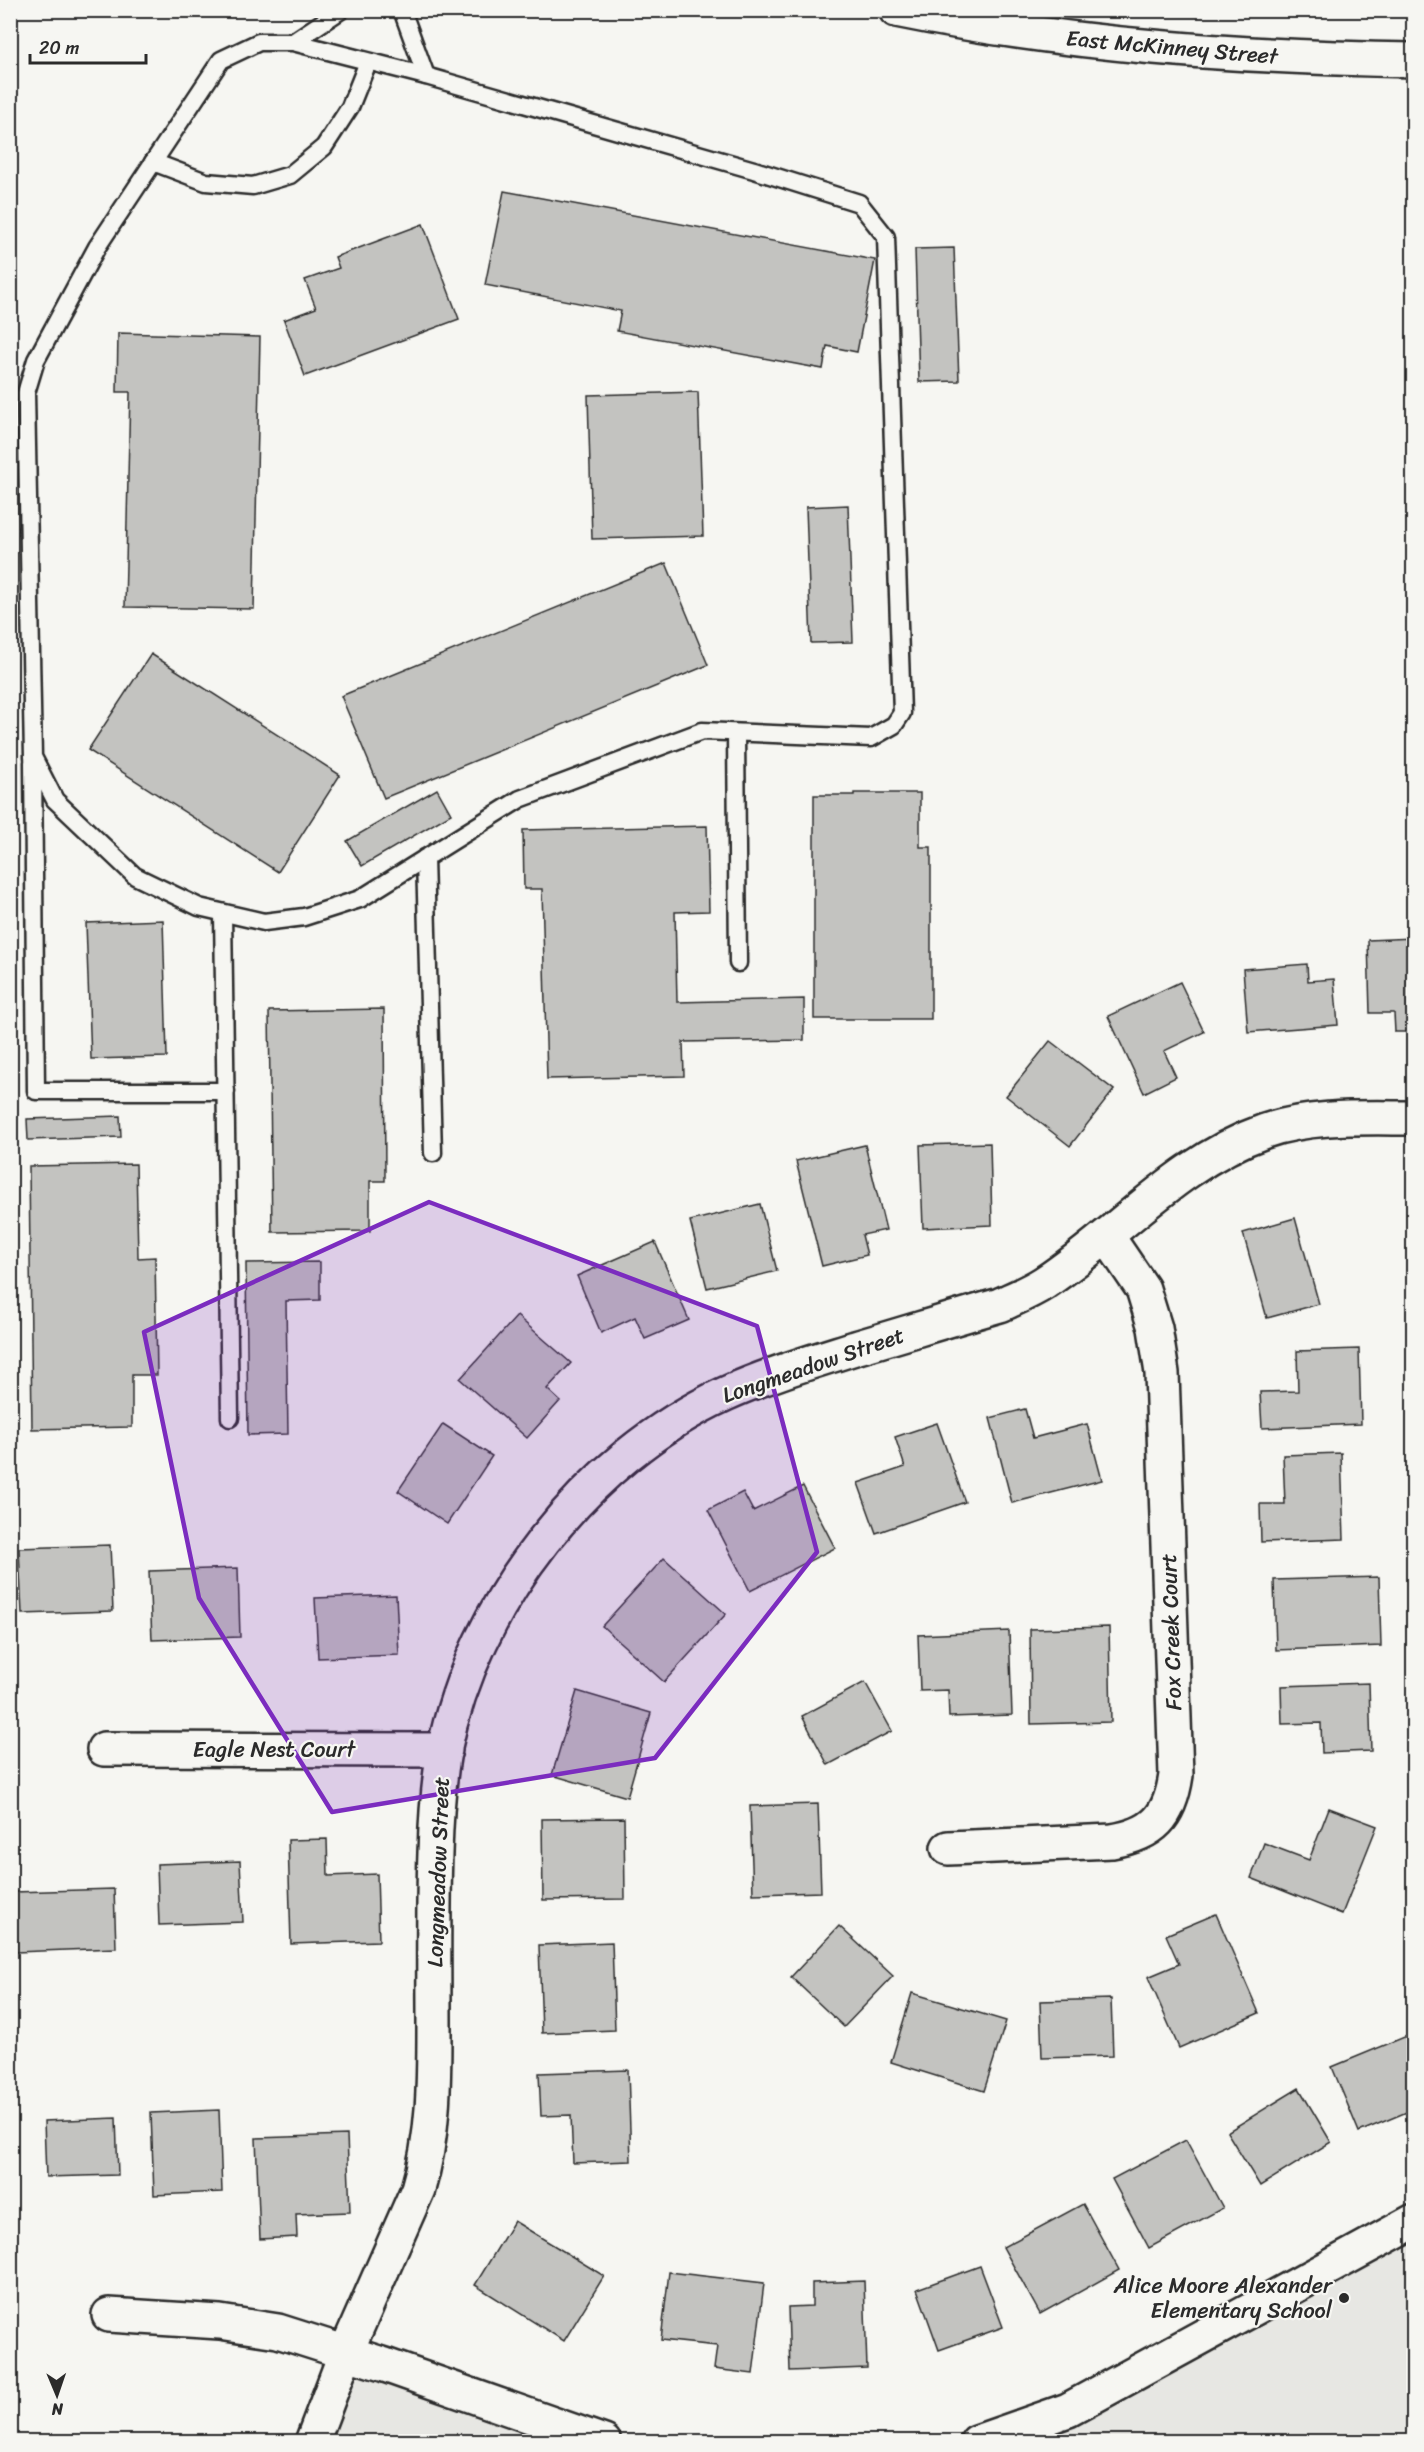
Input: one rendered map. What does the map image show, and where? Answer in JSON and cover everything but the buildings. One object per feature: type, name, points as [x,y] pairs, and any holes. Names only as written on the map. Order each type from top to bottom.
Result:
[{"type":"street","name":"East McKinney Street","points":[[896,10],[973,25],[1181,51],[1334,59],[1413,60]]},
{"type":"street","name":"Longmeadow Street","points":[[312,2442],[346,2352],[418,2189],[426,2162],[434,2103],[436,1819],[445,1750],[471,1665],[491,1622],[511,1588],[559,1523],[588,1490],[622,1459],[690,1412],[734,1390],[800,1365],[1000,1305],[1023,1294],[1051,1278],[1107,1236],[1183,1173],[1216,1152],[1265,1131],[1288,1125],[1331,1119],[1413,1118]]},
{"type":"street","name":"Fox Creek Court","points":[[948,1848],[1112,1841],[1131,1838],[1145,1832],[1158,1822],[1168,1808],[1174,1791],[1176,1764],[1162,1374],[1155,1328],[1143,1289],[1107,1236]]},
{"type":"street","name":"Eagle Nest Court","points":[[104,1749],[445,1750]]},
{"type":"street","points":[[977,2442],[1068,2410],[1413,2222]]},
{"type":"street","points":[[109,2315],[250,2326],[298,2337],[604,2442]]},
{"type":"lane","points":[[292,42],[341,10]]},
{"type":"lane","points":[[402,10],[426,76]]},
{"type":"lane","points":[[33,757],[55,800],[135,876],[199,907],[264,922],[304,917],[360,899],[520,799],[702,731],[871,738],[894,725],[902,713],[886,237],[859,203],[754,170],[426,76],[292,42],[259,42],[221,60],[97,247],[36,360],[27,393],[36,1091],[226,1091]]},
{"type":"lane","points":[[153,162],[206,182],[253,186],[290,175],[324,147],[350,107],[368,62]]},
{"type":"lane","points":[[736,733],[738,963]]},
{"type":"lane","points":[[425,858],[433,1153]]},
{"type":"lane","points":[[224,913],[230,1418]]},
{"type":"highlighted area","points":[[429,1202],[757,1326],[817,1552],[655,1758],[332,1812],[199,1598],[144,1332]]},
{"type":"shaded area","name":"Alice Moore Alexander Elementary School","points":[[1413,2221],[1413,2441],[977,2442]]},
{"type":"shaded area","points":[[346,2352],[604,2442],[312,2442]]},
{"type":"place","name":"Alice Moore Alexander Elementary School","points":[[1344,2298]]}]
